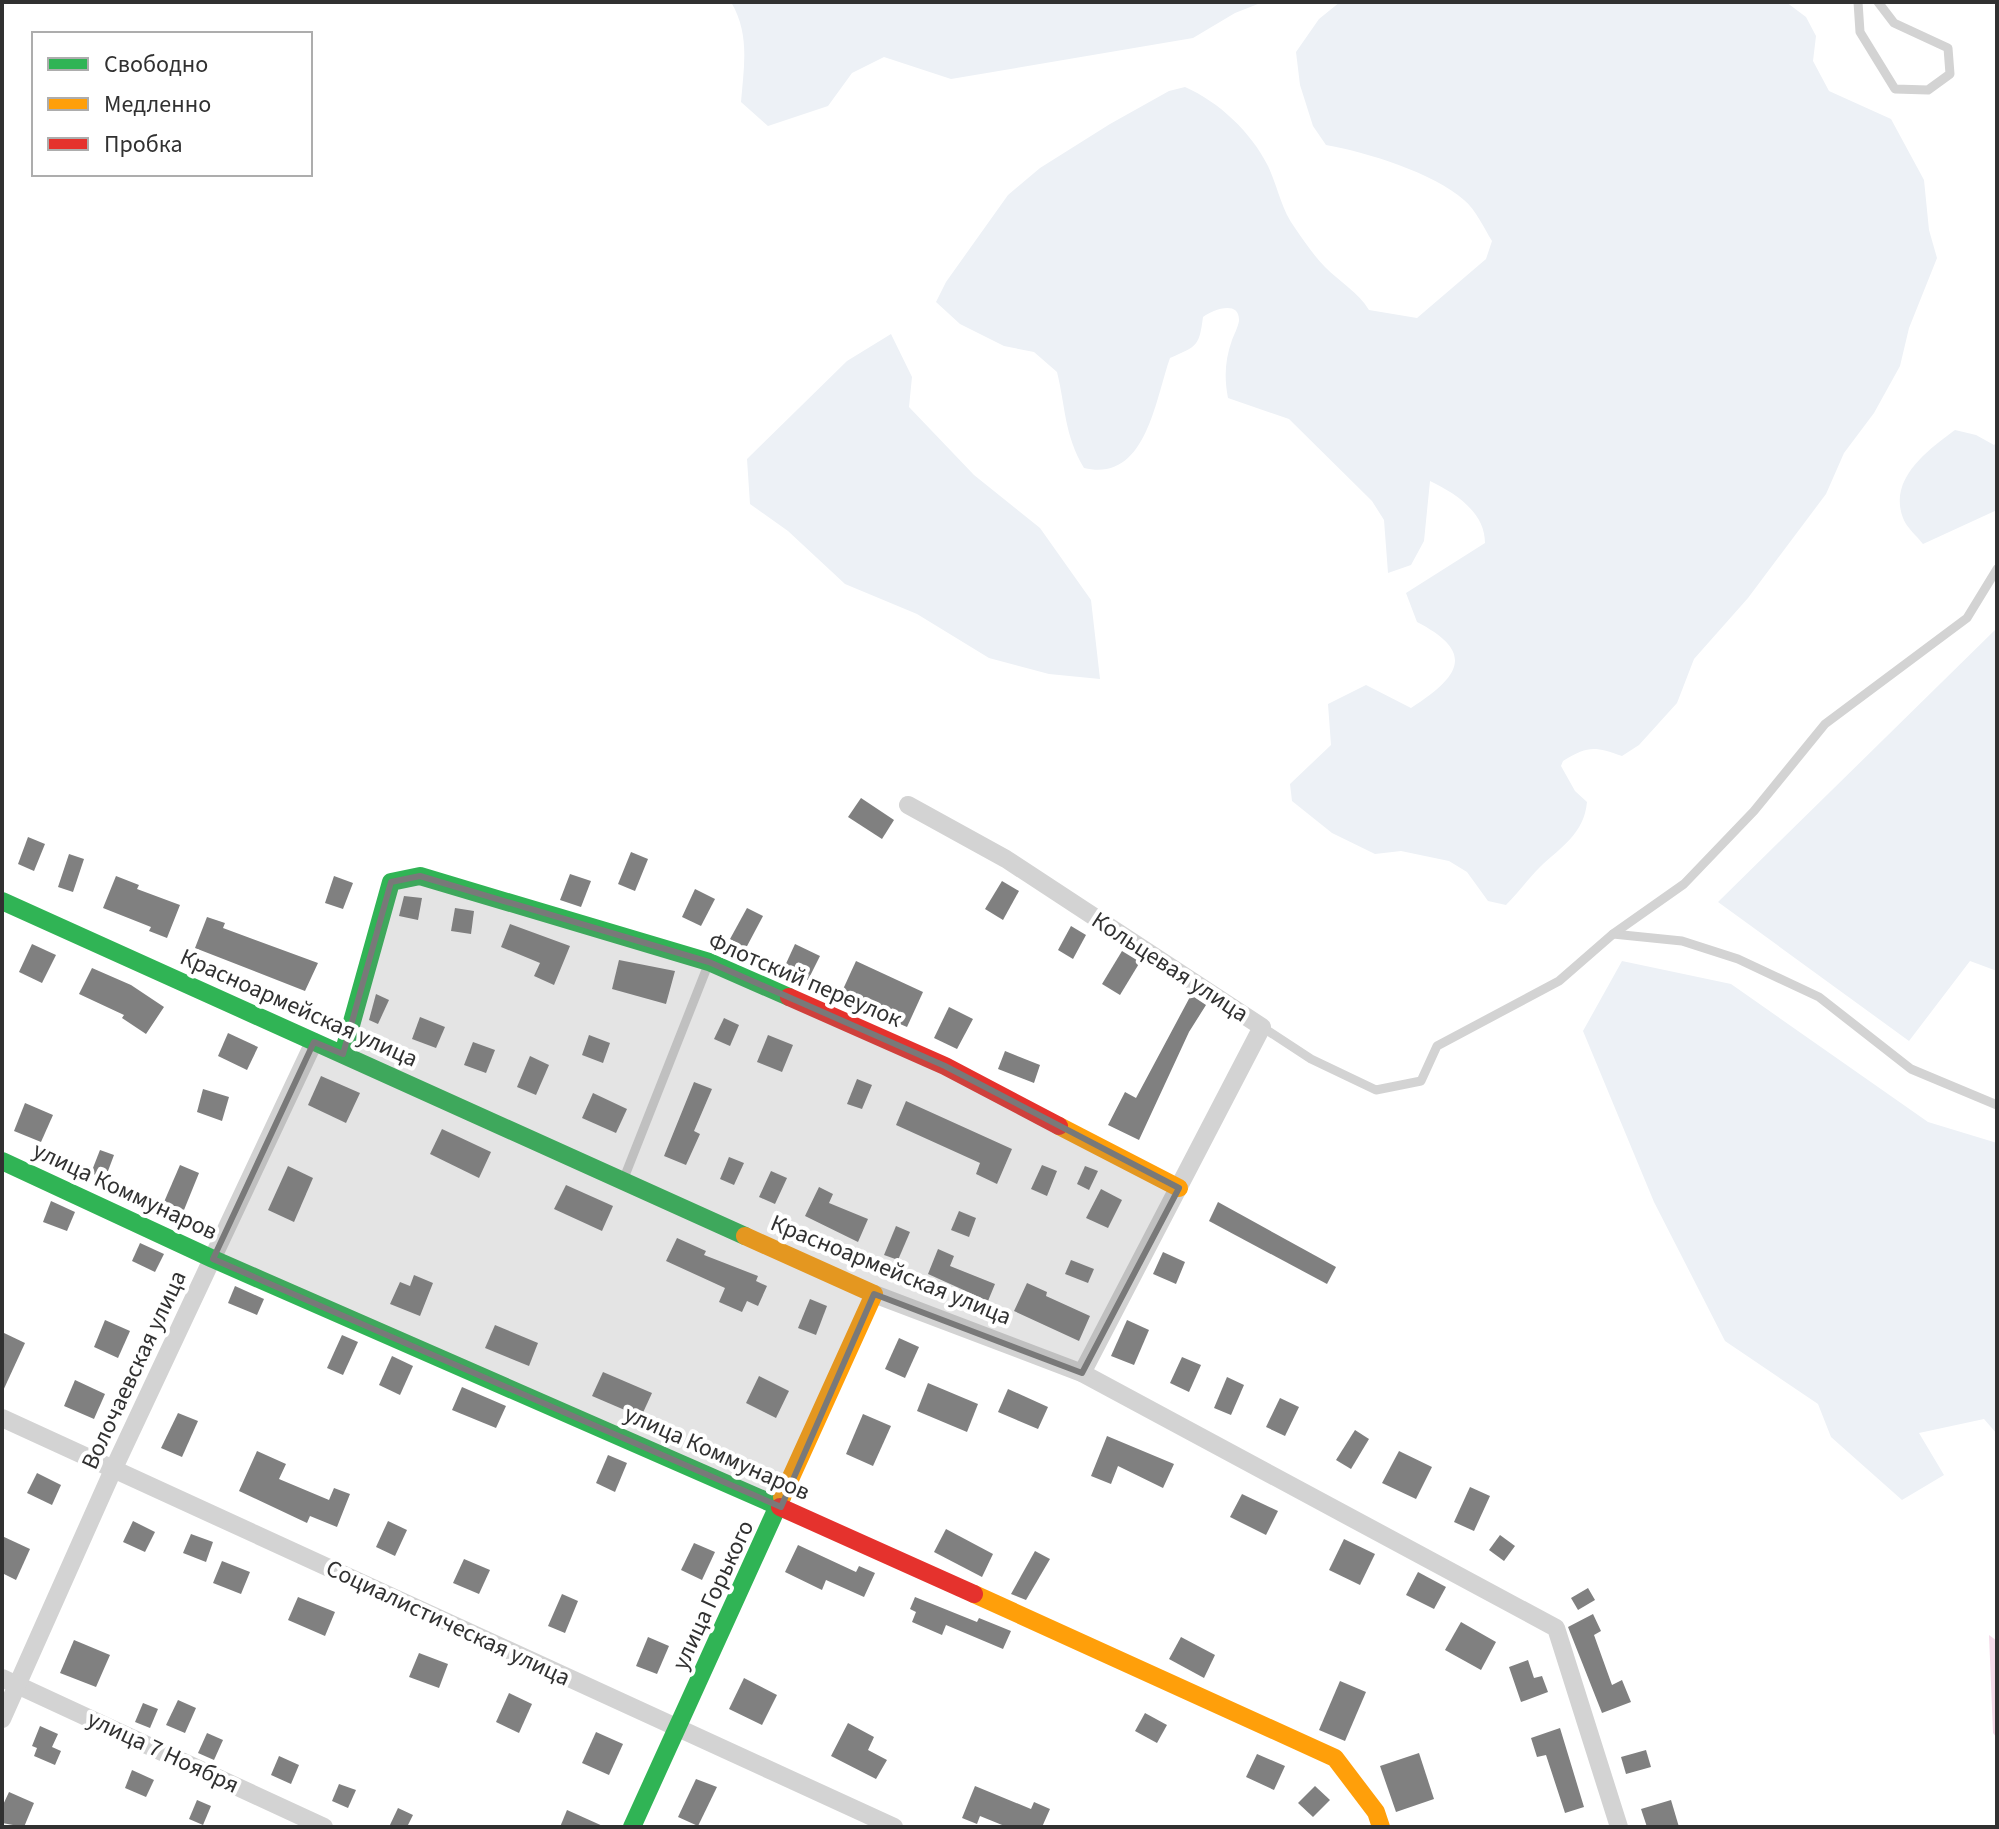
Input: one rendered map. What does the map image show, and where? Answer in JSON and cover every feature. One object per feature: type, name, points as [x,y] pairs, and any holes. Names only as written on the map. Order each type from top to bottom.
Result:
[{"type":"street","name":"Кольцевая улица","points":[[908,805],[1006,859],[1262,1027],[1082,1373]]},
{"type":"street","name":"Флотский переулок","points":[[343,1054],[391,882],[420,876],[709,962],[945,1066],[1179,1188]]},
{"type":"street","name":"Красноармейская улица","points":[[2,901],[874,1294],[1082,1373],[1556,1628],[1619,1827]]},
{"type":"street","name":"Волочаевская улица","points":[[2,1719],[10,1682],[314,1042]]},
{"type":"street","name":"улица Коммунаров","points":[[2,1161],[213,1259],[781,1507],[1335,1758],[1376,1812],[1381,1827]]},
{"type":"street","name":"улица Горького","points":[[632,1827],[781,1507],[874,1294]]},
{"type":"street","name":"Социалистическая улица","points":[[2,1418],[894,1827]]},
{"type":"street","name":"улица 7 Ноября","points":[[10,1682],[324,1827]]},
{"type":"lane","points":[[1858,2],[1860,32],[1895,89],[1928,90],[1950,74],[1948,48],[1894,23],[1878,2]]},
{"type":"lane","points":[[1262,1027],[1311,1059],[1376,1090],[1421,1081],[1437,1046],[1559,981],[1613,934],[1684,884],[1754,811],[1825,724],[1967,618],[1997,569]]},
{"type":"lane","points":[[1613,934],[1682,941],[1738,959],[1819,997],[1911,1069],[1997,1105]]},
{"type":"lane","points":[[623,1181],[709,962]]},
{"type":"highlighted area","points":[[420,876],[709,962],[945,1066],[1179,1188],[1082,1373],[874,1294],[781,1507],[213,1259],[314,1042],[343,1054],[391,882]]},
{"type":"shaded area","points":[[731,2],[1263,2],[1235,13],[1193,38],[951,79],[884,57],[852,73],[828,106],[768,126],[741,102],[743,38]]},
{"type":"shaded area","points":[[1340,2],[1786,2],[1806,17],[1816,36],[1813,61],[1829,91],[1891,119],[1924,180],[1929,230],[1937,258],[1909,328],[1900,366],[1874,413],[1844,453],[1826,494],[1748,598],[1694,659],[1677,703],[1639,745],[1622,756],[1592,749],[1563,761],[1561,766],[1575,791],[1587,802],[1585,813],[1570,839],[1506,905],[1488,901],[1467,872],[1449,861],[1401,851],[1375,854],[1332,833],[1292,801],[1290,784],[1331,745],[1328,704],[1366,685],[1411,708],[1441,686],[1450,675],[1454,655],[1436,633],[1417,622],[1406,593],[1485,543],[1480,522],[1467,505],[1430,481],[1424,541],[1411,565],[1388,573],[1384,520],[1372,501],[1289,419],[1228,398],[1227,362],[1239,321],[1238,314],[1230,308],[1219,309],[1203,317],[1195,344],[1170,358],[1153,415],[1135,451],[1121,463],[1105,469],[1084,468],[1069,432],[1057,372],[1034,352],[1004,346],[960,324],[936,302],[946,282],[1008,195],[1040,168],[1110,124],[1169,91],[1185,87],[1222,110],[1253,141],[1268,166],[1290,221],[1325,267],[1369,310],[1417,318],[1486,259],[1492,241],[1472,209],[1451,190],[1399,165],[1326,145],[1313,126],[1300,85],[1296,52],[1319,19]]},
{"type":"shaded area","points":[[891,334],[912,377],[909,407],[974,475],[1040,528],[1091,600],[1100,679],[1049,674],[989,658],[917,614],[845,584],[788,531],[750,504],[747,459],[847,361]]},
{"type":"shaded area","points":[[1955,430],[1976,435],[1994,445],[1997,442],[1997,510],[1923,544],[1903,518],[1901,491],[1913,467]]},
{"type":"shaded area","points":[[1997,628],[1997,971],[1970,961],[1909,1041],[1718,902]]},
{"type":"shaded area","points":[[1622,961],[1731,984],[1928,1122],[1997,1143],[1997,1434],[1984,1419],[1919,1433],[1944,1475],[1902,1500],[1831,1437],[1818,1404],[1725,1341],[1654,1202],[1583,1031]]},
{"type":"shaded area","points":[[1989,1635],[1997,1641],[1997,1738],[1993,1733]]},
{"type":"building","points":[[861,798],[894,820],[882,839],[848,817]]},
{"type":"building","points":[[28,837],[45,844],[34,871],[18,864]]},
{"type":"building","points":[[631,852],[648,859],[635,891],[618,884]]},
{"type":"building","points":[[69,854],[84,859],[73,892],[58,887]]},
{"type":"building","points":[[570,874],[591,881],[581,907],[560,900]]},
{"type":"building","points":[[116,876],[139,885],[137,889],[180,905],[167,938],[149,931],[151,927],[103,908]]},
{"type":"building","points":[[334,876],[353,883],[343,909],[325,903]]},
{"type":"building","points":[[1002,881],[1019,891],[1003,920],[985,909]]},
{"type":"building","points":[[695,889],[715,899],[701,926],[682,917]]},
{"type":"building","points":[[404,896],[422,898],[418,920],[399,916]]},
{"type":"building","points":[[455,908],[474,911],[471,934],[451,931]]},
{"type":"building","points":[[747,908],[763,916],[746,948],[730,939]]},
{"type":"building","points":[[207,917],[225,923],[223,928],[318,963],[305,991],[195,948]]},
{"type":"building","points":[[510,924],[570,946],[554,985],[534,976],[540,963],[501,947]]},
{"type":"building","points":[[1071,926],[1086,935],[1073,959],[1058,950]]},
{"type":"building","points":[[32,944],[56,955],[42,983],[19,972]]},
{"type":"building","points":[[795,944],[820,956],[808,980],[784,968]]},
{"type":"building","points":[[1122,951],[1140,962],[1120,995],[1102,984]]},
{"type":"building","points":[[619,960],[675,971],[666,1004],[612,989]]},
{"type":"building","points":[[856,961],[923,992],[907,1027],[839,998]]},
{"type":"building","points":[[92,968],[131,985],[164,1007],[146,1034],[122,1018],[124,1015],[79,994]]},
{"type":"building","points":[[376,994],[389,1000],[378,1024],[369,1020]]},
{"type":"building","points":[[1191,995],[1206,1005],[1189,1032],[1139,1140],[1108,1125],[1125,1092],[1136,1098]]},
{"type":"building","points":[[949,1007],[973,1019],[957,1049],[934,1038]]},
{"type":"building","points":[[420,1017],[445,1027],[436,1048],[412,1039]]},
{"type":"building","points":[[724,1018],[739,1025],[730,1046],[714,1039]]},
{"type":"building","points":[[228,1033],[258,1047],[247,1070],[218,1056]]},
{"type":"building","points":[[589,1035],[610,1043],[603,1063],[582,1055]]},
{"type":"building","points":[[768,1035],[793,1045],[782,1072],[757,1062]]},
{"type":"building","points":[[473,1042],[495,1050],[486,1073],[464,1065]]},
{"type":"building","points":[[1005,1051],[1040,1065],[1034,1083],[998,1069]]},
{"type":"building","points":[[530,1056],[549,1065],[536,1095],[517,1087]]},
{"type":"building","points":[[321,1076],[360,1093],[346,1123],[308,1105]]},
{"type":"building","points":[[857,1079],[872,1085],[862,1109],[847,1104]]},
{"type":"building","points":[[694,1082],[712,1089],[694,1131],[700,1134],[686,1165],[664,1156]]},
{"type":"building","points":[[203,1089],[229,1097],[222,1121],[197,1112]]},
{"type":"building","points":[[593,1093],[627,1109],[616,1133],[582,1118]]},
{"type":"building","points":[[906,1101],[1012,1149],[997,1184],[976,1174],[980,1163],[896,1125]]},
{"type":"building","points":[[25,1103],[53,1115],[41,1142],[14,1131]]},
{"type":"building","points":[[442,1129],[491,1152],[479,1178],[430,1154]]},
{"type":"building","points":[[100,1150],[114,1155],[105,1179],[91,1173]]},
{"type":"building","points":[[729,1157],[744,1163],[734,1185],[720,1179]]},
{"type":"building","points":[[180,1165],[199,1173],[184,1210],[164,1202]]},
{"type":"building","points":[[1042,1165],[1057,1171],[1047,1196],[1031,1189]]},
{"type":"building","points":[[288,1166],[313,1178],[294,1222],[268,1210]]},
{"type":"building","points":[[1085,1166],[1098,1171],[1089,1190],[1077,1184]]},
{"type":"building","points":[[771,1171],[787,1178],[775,1204],[759,1197]]},
{"type":"building","points":[[566,1185],[613,1206],[602,1231],[554,1209]]},
{"type":"building","points":[[819,1187],[833,1194],[829,1203],[868,1219],[858,1242],[805,1216]]},
{"type":"building","points":[[1101,1189],[1122,1200],[1108,1228],[1086,1218]]},
{"type":"building","points":[[51,1201],[75,1212],[67,1231],[43,1222]]},
{"type":"building","points":[[1218,1202],[1336,1267],[1327,1284],[1209,1221]]},
{"type":"building","points":[[959,1211],[976,1218],[969,1237],[951,1230]]},
{"type":"building","points":[[896,1226],[910,1232],[898,1260],[884,1255]]},
{"type":"building","points":[[677,1238],[706,1251],[704,1255],[758,1276],[756,1281],[767,1286],[758,1306],[747,1301],[742,1312],[719,1302],[725,1288],[666,1261]]},
{"type":"building","points":[[140,1243],[164,1254],[155,1272],[132,1261]]},
{"type":"building","points":[[938,1249],[954,1256],[950,1266],[995,1284],[988,1301],[928,1274]]},
{"type":"building","points":[[1163,1252],[1185,1262],[1176,1284],[1153,1274]]},
{"type":"building","points":[[1071,1260],[1094,1269],[1088,1283],[1065,1274]]},
{"type":"building","points":[[414,1275],[433,1283],[420,1316],[390,1304],[400,1282],[410,1286]]},
{"type":"building","points":[[1027,1283],[1047,1292],[1046,1296],[1090,1316],[1079,1341],[1014,1311]]},
{"type":"building","points":[[235,1286],[264,1299],[257,1315],[228,1303]]},
{"type":"building","points":[[810,1299],[827,1306],[816,1335],[798,1328]]},
{"type":"building","points":[[105,1320],[130,1331],[118,1358],[94,1347]]},
{"type":"building","points":[[1127,1320],[1149,1330],[1134,1365],[1111,1356]]},
{"type":"building","points":[[495,1325],[538,1343],[529,1366],[485,1348]]},
{"type":"building","points":[[2,1332],[25,1343],[2,1393]]},
{"type":"building","points":[[342,1335],[358,1342],[343,1375],[327,1368]]},
{"type":"building","points":[[899,1338],[919,1347],[905,1378],[885,1369]]},
{"type":"building","points":[[392,1356],[413,1366],[400,1395],[379,1385]]},
{"type":"building","points":[[1182,1357],[1201,1365],[1189,1392],[1170,1383]]},
{"type":"building","points":[[603,1372],[652,1393],[641,1417],[592,1396]]},
{"type":"building","points":[[759,1376],[789,1391],[776,1418],[746,1403]]},
{"type":"building","points":[[1227,1377],[1244,1385],[1231,1415],[1214,1408]]},
{"type":"building","points":[[75,1380],[105,1394],[94,1419],[64,1406]]},
{"type":"building","points":[[928,1383],[978,1404],[967,1432],[917,1411]]},
{"type":"building","points":[[462,1387],[506,1406],[496,1428],[452,1410]]},
{"type":"building","points":[[1008,1389],[1048,1407],[1038,1429],[998,1412]]},
{"type":"building","points":[[1280,1398],[1299,1407],[1285,1436],[1266,1427]]},
{"type":"building","points":[[178,1413],[198,1421],[182,1457],[161,1448]]},
{"type":"building","points":[[863,1414],[891,1426],[873,1466],[846,1454]]},
{"type":"building","points":[[1355,1430],[1369,1439],[1351,1469],[1336,1460]]},
{"type":"building","points":[[1107,1436],[1174,1464],[1163,1488],[1118,1466],[1111,1484],[1091,1476]]},
{"type":"building","points":[[257,1451],[286,1464],[279,1479],[329,1500],[334,1488],[350,1494],[337,1527],[310,1516],[307,1523],[239,1491]]},
{"type":"building","points":[[1399,1451],[1432,1467],[1416,1499],[1382,1483]]},
{"type":"building","points":[[608,1455],[627,1463],[615,1492],[596,1483]]},
{"type":"building","points":[[37,1473],[61,1485],[52,1505],[27,1493]]},
{"type":"building","points":[[1470,1487],[1490,1496],[1474,1531],[1454,1522]]},
{"type":"building","points":[[1242,1494],[1278,1511],[1266,1535],[1230,1517]]},
{"type":"building","points":[[133,1521],[155,1532],[145,1552],[123,1542]]},
{"type":"building","points":[[388,1521],[407,1530],[395,1556],[376,1547]]},
{"type":"building","points":[[946,1529],[993,1554],[982,1577],[934,1552]]},
{"type":"building","points":[[191,1534],[213,1542],[206,1562],[183,1553]]},
{"type":"building","points":[[1500,1535],[1515,1546],[1504,1561],[1489,1550]]},
{"type":"building","points":[[2,1536],[30,1549],[16,1580],[2,1573]]},
{"type":"building","points":[[1344,1539],[1375,1554],[1360,1585],[1329,1570]]},
{"type":"building","points":[[694,1543],[715,1552],[702,1580],[681,1570]]},
{"type":"building","points":[[798,1545],[856,1572],[859,1566],[875,1573],[864,1597],[826,1580],[822,1590],[785,1572]]},
{"type":"building","points":[[1035,1551],[1050,1559],[1026,1600],[1011,1594]]},
{"type":"building","points":[[464,1559],[490,1570],[479,1594],[453,1583]]},
{"type":"building","points":[[222,1561],[250,1572],[241,1594],[213,1583]]},
{"type":"building","points":[[1418,1572],[1446,1587],[1434,1609],[1406,1595]]},
{"type":"building","points":[[1588,1588],[1595,1600],[1578,1610],[1571,1598]]},
{"type":"building","points":[[562,1594],[578,1601],[565,1633],[548,1626]]},
{"type":"building","points":[[298,1597],[335,1612],[325,1636],[288,1620]]},
{"type":"building","points":[[915,1597],[977,1622],[979,1618],[1011,1631],[1003,1649],[946,1625],[942,1635],[912,1622],[916,1612],[910,1609]]},
{"type":"building","points":[[1593,1614],[1601,1631],[1594,1635],[1612,1685],[1622,1680],[1631,1702],[1602,1713],[1568,1627]]},
{"type":"building","points":[[1461,1622],[1496,1642],[1481,1670],[1445,1650]]},
{"type":"building","points":[[648,1637],[669,1646],[657,1674],[636,1666]]},
{"type":"building","points":[[1181,1637],[1215,1655],[1204,1678],[1169,1659]]},
{"type":"building","points":[[74,1640],[110,1655],[96,1687],[60,1673]]},
{"type":"building","points":[[419,1653],[448,1664],[439,1688],[409,1677]]},
{"type":"building","points":[[1528,1660],[1534,1678],[1542,1676],[1548,1692],[1521,1702],[1509,1667]]},
{"type":"building","points":[[744,1678],[777,1695],[762,1725],[729,1709]]},
{"type":"building","points":[[1340,1681],[1366,1692],[1345,1741],[1319,1730]]},
{"type":"building","points":[[509,1693],[532,1704],[519,1733],[496,1722]]},
{"type":"building","points":[[178,1700],[196,1708],[185,1733],[166,1725]]},
{"type":"building","points":[[143,1703],[158,1709],[150,1728],[135,1722]]},
{"type":"building","points":[[1145,1713],[1167,1725],[1157,1743],[1135,1731]]},
{"type":"building","points":[[848,1723],[874,1737],[868,1750],[887,1760],[876,1779],[831,1756]]},
{"type":"building","points":[[40,1726],[58,1734],[52,1747],[61,1751],[55,1765],[34,1756],[37,1748],[32,1746]]},
{"type":"building","points":[[1560,1728],[1584,1807],[1565,1813],[1546,1755],[1537,1757],[1531,1738]]},
{"type":"building","points":[[596,1732],[623,1744],[609,1775],[582,1763]]},
{"type":"building","points":[[207,1733],[223,1740],[214,1760],[198,1753]]},
{"type":"building","points":[[1646,1750],[1651,1767],[1626,1774],[1621,1757]]},
{"type":"building","points":[[1419,1753],[1434,1799],[1396,1812],[1380,1766]]},
{"type":"building","points":[[1257,1754],[1285,1766],[1274,1790],[1246,1777]]},
{"type":"building","points":[[279,1756],[299,1765],[291,1784],[271,1775]]},
{"type":"building","points":[[132,1770],[154,1780],[146,1797],[125,1788]]},
{"type":"building","points":[[696,1779],[717,1787],[698,1826],[678,1817]]},
{"type":"building","points":[[339,1784],[356,1790],[348,1808],[332,1801]]},
{"type":"building","points":[[975,1786],[1031,1809],[1034,1802],[1050,1809],[1042,1827],[1007,1827],[980,1816],[977,1824],[962,1818]]},
{"type":"building","points":[[1315,1786],[1330,1800],[1313,1817],[1298,1803]]},
{"type":"building","points":[[9,1792],[34,1803],[24,1827],[2,1823],[2,1807]]},
{"type":"building","points":[[197,1800],[211,1806],[203,1825],[189,1819]]},
{"type":"building","points":[[1671,1800],[1679,1827],[1647,1827],[1641,1809]]},
{"type":"building","points":[[398,1808],[413,1815],[407,1827],[389,1827]]},
{"type":"building","points":[[567,1810],[605,1827],[560,1827]]},
{"type":"traffic: fast","points":[[343,1054],[391,882],[420,876],[709,962],[789,997]]},
{"type":"traffic: fast","points":[[2,901],[745,1236]]},
{"type":"traffic: fast","points":[[2,1161],[213,1259],[780,1507]]},
{"type":"traffic: fast","points":[[632,1827],[782,1497]]},
{"type":"traffic: slow","points":[[1059,1126],[1179,1188]]},
{"type":"traffic: slow","points":[[745,1236],[874,1294],[782,1497]]},
{"type":"traffic: slow","points":[[974,1594],[1335,1758],[1376,1812],[1381,1827]]},
{"type":"traffic: jam","points":[[789,997],[945,1066],[1059,1126]]},
{"type":"traffic: jam","points":[[780,1507],[974,1594]]}]
